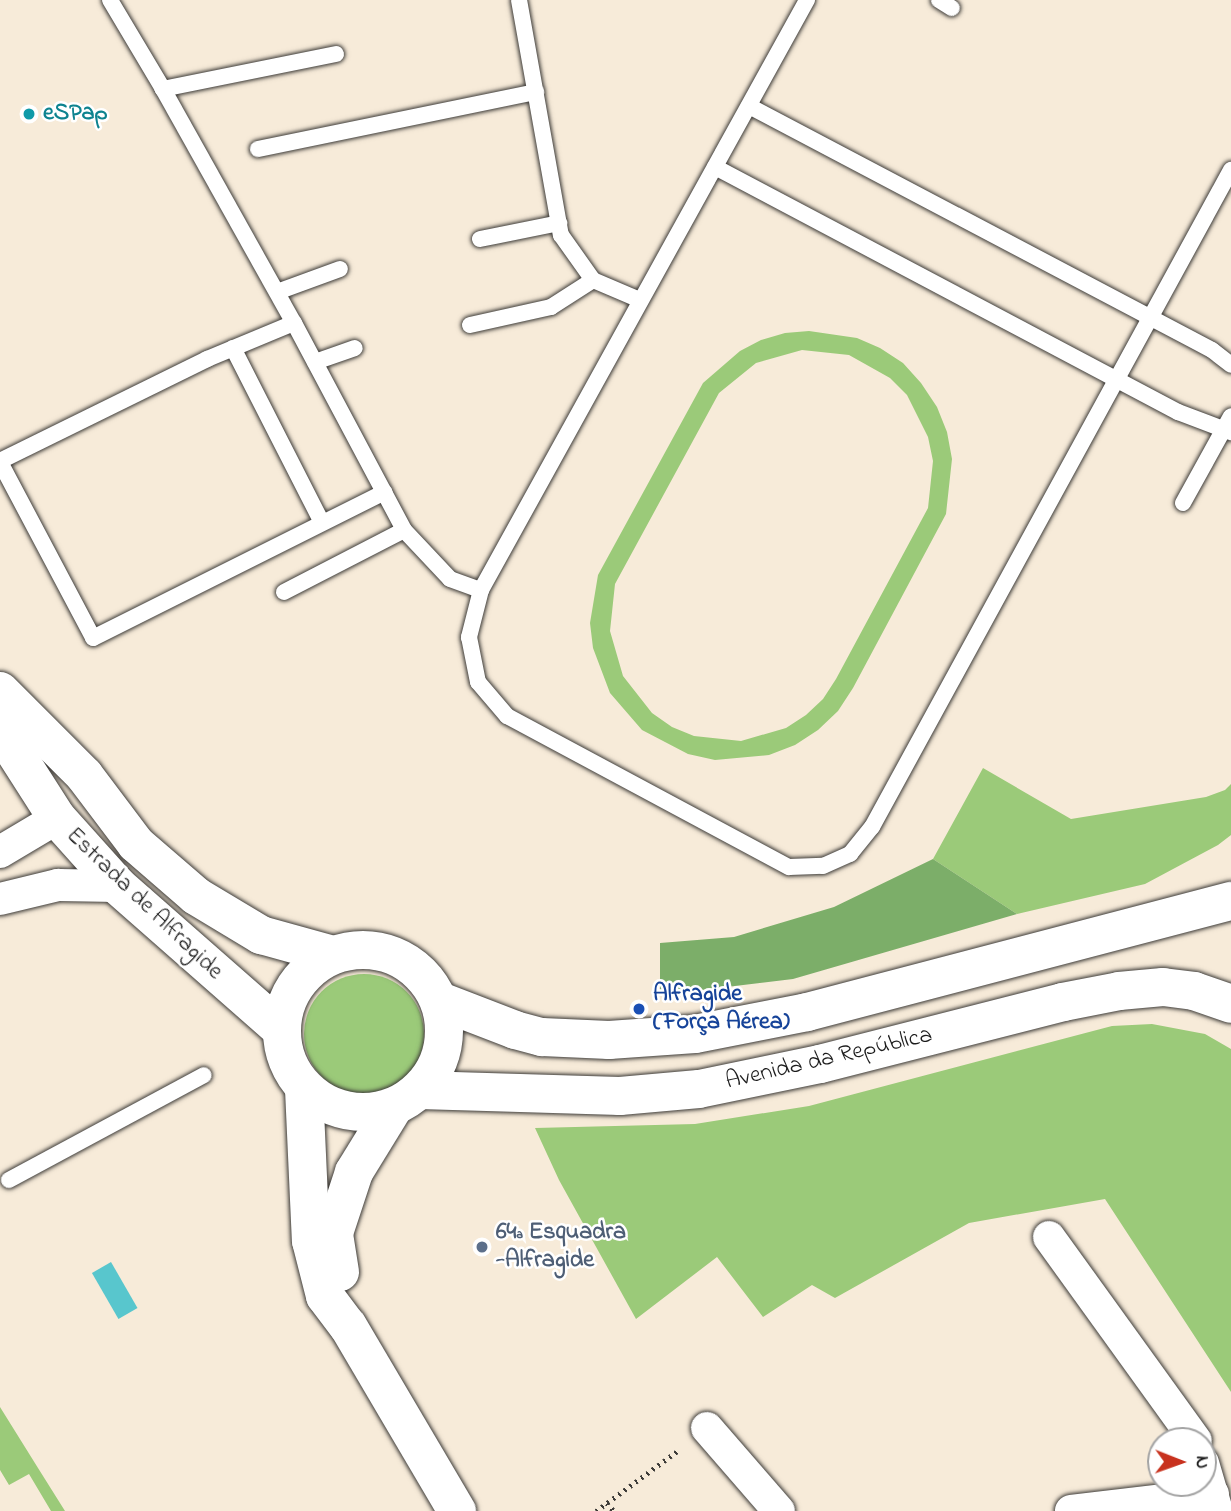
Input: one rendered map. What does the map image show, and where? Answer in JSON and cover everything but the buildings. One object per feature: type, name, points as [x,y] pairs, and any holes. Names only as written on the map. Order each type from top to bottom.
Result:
[{"type":"street","name":"Estrada de Alfragide","points":[[0,691],[84,775],[136,844],[196,896],[261,935],[333,955]]},
{"type":"street","name":"Estrada de Alfragide","points":[[0,729],[57,818],[118,886],[236,993],[282,1030]]},
{"type":"street","points":[[0,852],[57,818],[79,813],[136,844]]},
{"type":"street","points":[[0,899],[58,885],[118,886]]},
{"type":"street","name":"Avenida da República","points":[[440,1001],[515,1030],[542,1037],[609,1040],[695,1034],[819,1009],[1231,901]]},
{"type":"street","points":[[348,1326],[334,1233],[355,1172],[407,1099],[439,1064],[445,1032],[440,1001],[422,974],[396,956],[365,949],[333,955],[306,972],[288,999],[282,1030],[287,1061],[304,1088],[331,1107],[362,1114],[407,1099]]},
{"type":"street","name":"Avenida da República","points":[[407,1099],[620,1096],[699,1089],[820,1065],[1063,1002],[1119,991],[1163,987],[1194,991],[1231,1004]]},
{"type":"street","points":[[304,1088],[311,1241],[325,1296],[348,1326],[449,1508]]},
{"type":"street","points":[[1049,1237],[1186,1427]]},
{"type":"street","points":[[707,1428],[779,1511]]},
{"type":"street","points":[[1071,1511],[1215,1503]]},
{"type":"lane","points":[[110,0],[277,292],[404,530],[450,579],[481,590]]},
{"type":"lane","points":[[519,0],[561,235],[593,280],[640,300]]},
{"type":"lane","points":[[807,0],[481,590],[469,637],[478,682],[507,716],[789,867],[823,866],[850,854],[872,827],[1231,170]]},
{"type":"lane","points":[[163,89],[336,54]]},
{"type":"lane","points":[[258,149],[536,93]]},
{"type":"lane","points":[[750,106],[1212,350],[1231,365]]},
{"type":"lane","points":[[715,167],[1178,412],[1229,426],[1183,503]]},
{"type":"lane","points":[[480,239],[559,223]]},
{"type":"lane","points":[[277,292],[340,269]]},
{"type":"lane","points":[[470,325],[551,307],[593,280]]},
{"type":"lane","points":[[294,323],[233,348],[0,462],[93,638],[383,492]]},
{"type":"lane","points":[[233,348],[322,523]]},
{"type":"lane","points":[[315,362],[355,348]]},
{"type":"lane","points":[[284,592],[404,530]]},
{"type":"lane","points":[[9,1180],[204,1075]]},
{"type":"path","points":[[596,1511],[678,1450]]},
{"type":"path","points":[[607,1503],[614,1511]]},
{"type":"green space","points":[[809,331],[857,338],[880,348],[903,363],[921,383],[937,407],[947,432],[952,459],[946,514],[838,711],[818,730],[795,745],[769,755],[715,760],[688,754],[642,730],[610,693],[593,648],[590,623],[598,575],[703,383],[740,351],[761,340],[785,333]],"holes":[[[802,350],[849,355],[890,378],[907,395],[928,437],[933,461],[928,508],[836,679],[823,699],[806,715],[786,728],[741,741],[694,736],[672,727],[652,713],[623,676],[610,631],[615,584],[719,393],[756,363]]]},
{"type":"green space","points":[[983,768],[1071,819],[1206,797],[1225,790],[1231,784],[1231,835],[1218,845],[1145,884],[1017,914],[933,859]]},
{"type":"green space","points":[[933,859],[1017,914],[793,979],[660,995],[660,943],[734,937],[834,907]]},
{"type":"green space","points":[[364,974],[387,978],[407,991],[420,1011],[424,1034],[420,1057],[407,1077],[387,1090],[364,1094],[341,1090],[321,1077],[308,1057],[304,1034],[308,1011],[321,991],[341,978]]},
{"type":"green space","points":[[1152,1024],[1205,1034],[1231,1049],[1231,1392],[1105,1199],[969,1223],[835,1298],[812,1285],[763,1317],[717,1257],[636,1319],[559,1180],[535,1128],[695,1124],[809,1106],[1112,1026]]},
{"type":"green space","points":[[0,1407],[65,1511],[51,1511],[29,1474],[9,1485],[0,1470]]},
{"type":"water","points":[[111,1262],[138,1308],[118,1319],[92,1273]]},
{"type":"place","name":"eSPap","points":[[29,114]]},
{"type":"place","name":"Alfragide (Força Aérea)","points":[[639,1009]]},
{"type":"place","name":"64ª Esquadra -Alfragide","points":[[482,1247]]}]
